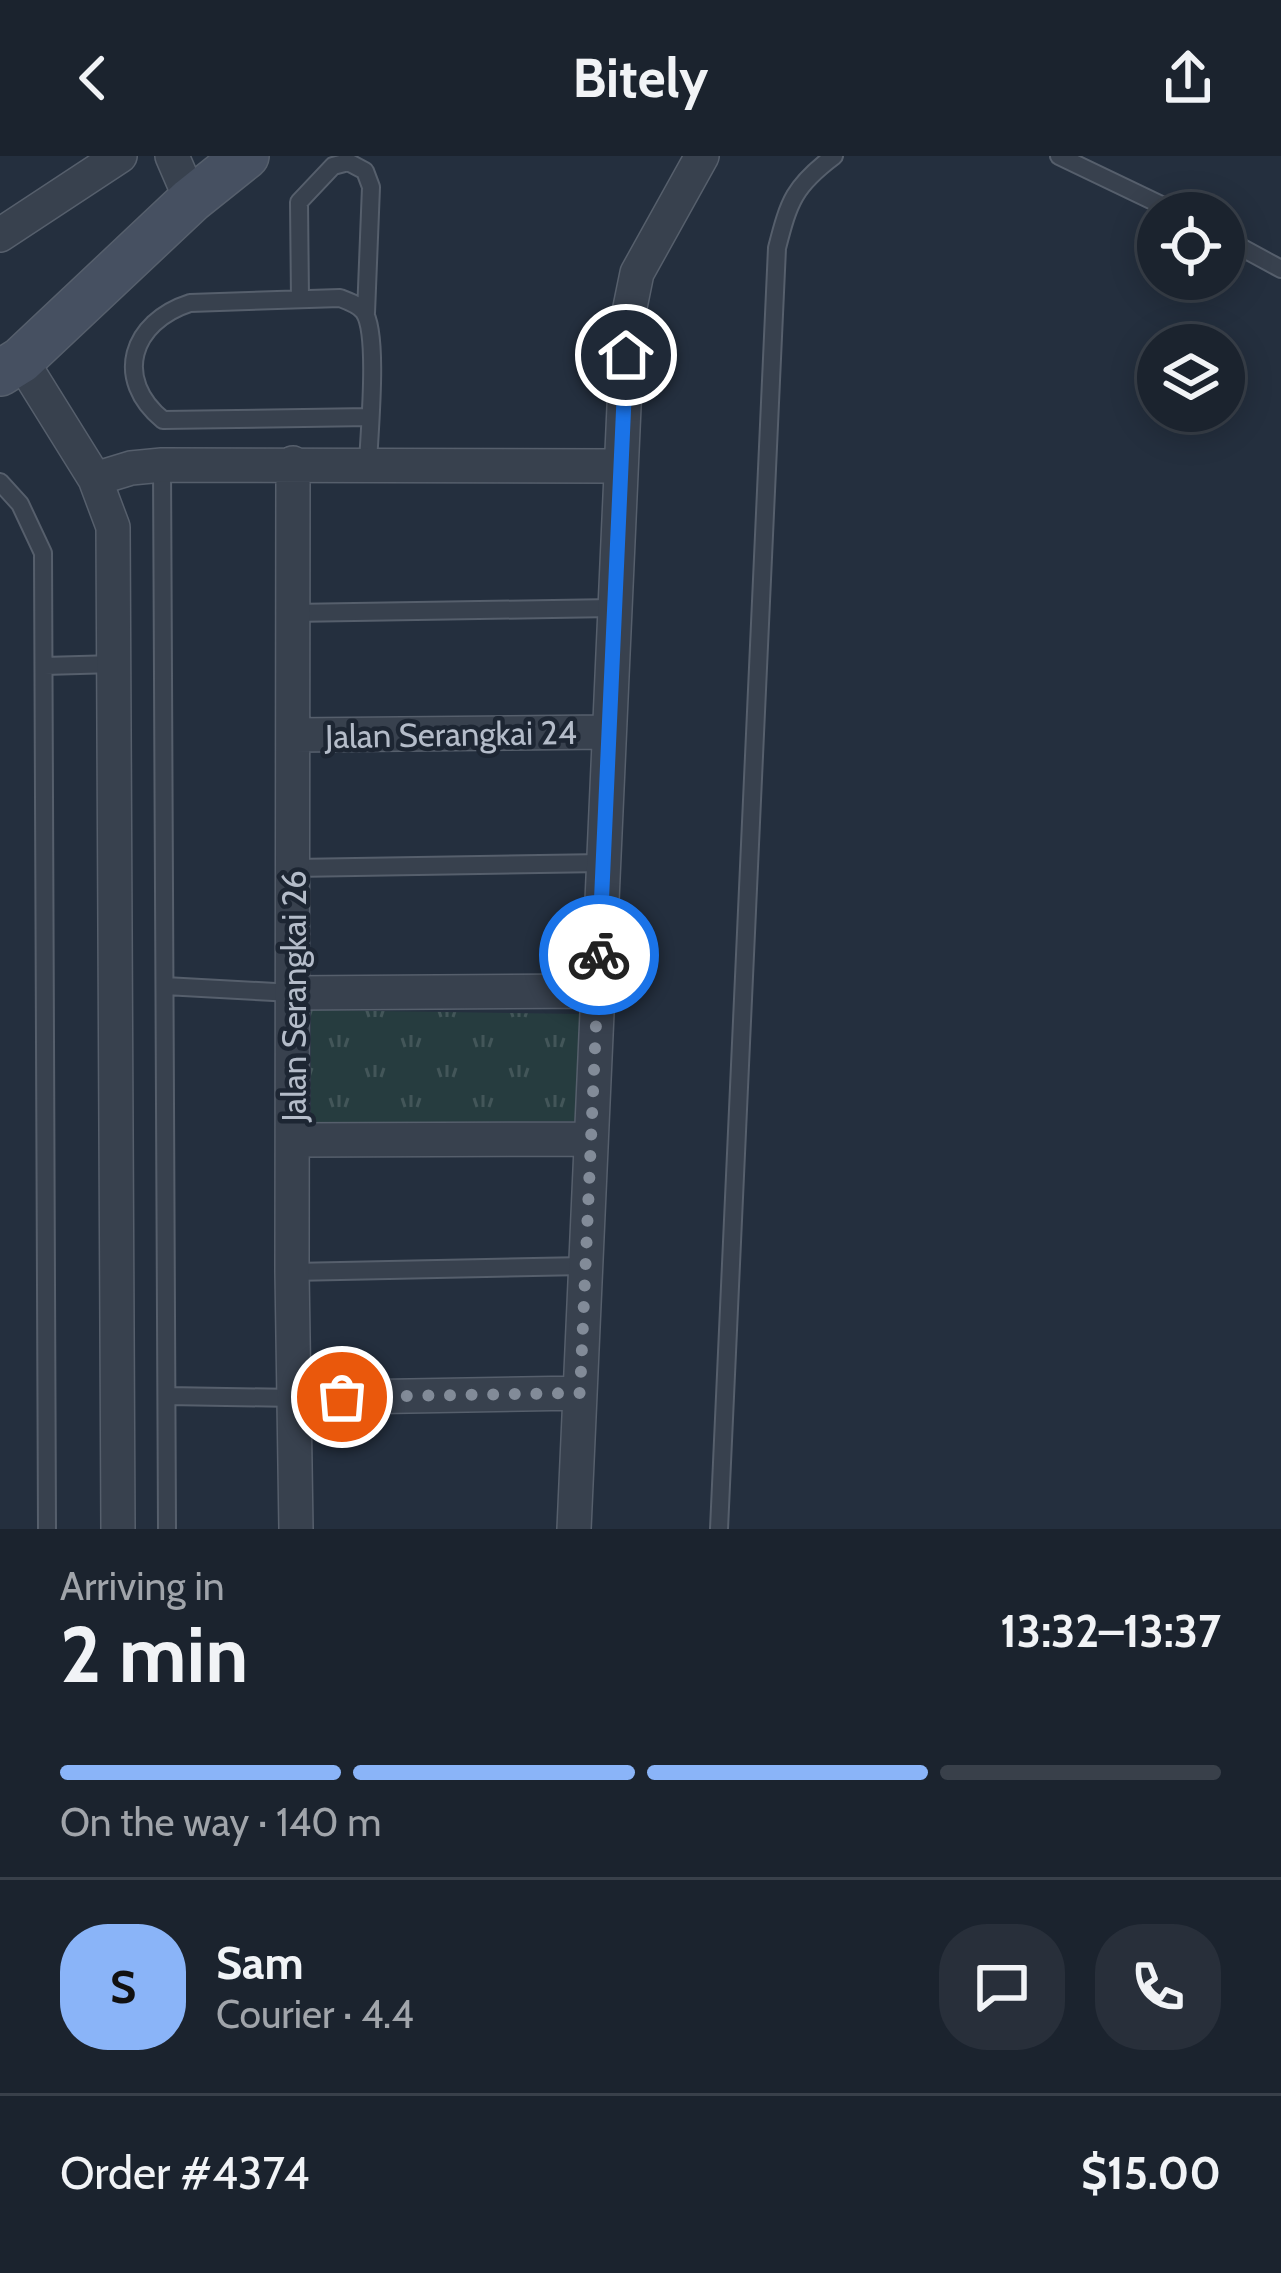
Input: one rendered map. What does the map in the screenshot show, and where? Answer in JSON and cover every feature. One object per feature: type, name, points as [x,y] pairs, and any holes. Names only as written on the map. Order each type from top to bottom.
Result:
[{"type":"street","points":[[0,235],[121,156]]},
{"type":"street","points":[[172,156],[191,200]]},
{"type":"street","points":[[118,1529],[112,527],[95,479],[10,366],[191,200],[246,156]]},
{"type":"street","points":[[574,1529],[628,317],[638,273],[702,156]]},
{"type":"street","name":"Jalan Serangkai 26","points":[[293,463],[296,1529]]},
{"type":"street","points":[[95,479],[162,465],[619,466]]},
{"type":"street","name":"Jalan Serangkai 24","points":[[293,735],[608,732]]},
{"type":"street","points":[[293,993],[597,991]]},
{"type":"street","points":[[294,1140],[591,1139]]},
{"type":"street","points":[[295,1398],[580,1393]]},
{"type":"lane","points":[[719,1529],[777,248],[789,202],[803,179],[834,156]]},
{"type":"lane","points":[[1059,156],[1137,193]]},
{"type":"lane","points":[[300,299],[299,202],[332,166],[348,162],[365,171],[371,188],[366,314],[372,340],[368,464]]},
{"type":"lane","points":[[1245,249],[1281,269]]},
{"type":"lane","points":[[366,314],[340,298],[190,303],[172,309],[147,329],[135,352],[136,388],[163,420],[370,417]]},
{"type":"lane","points":[[162,465],[167,1529]]},
{"type":"lane","points":[[0,482],[20,504],[43,553],[47,1529]]},
{"type":"lane","points":[[292,613],[614,608]]},
{"type":"lane","points":[[44,666],[116,664]]},
{"type":"lane","points":[[294,868],[603,863]]},
{"type":"lane","points":[[165,986],[293,993]]},
{"type":"lane","points":[[292,1272],[585,1266]]},
{"type":"lane","points":[[167,1396],[295,1398]]},
{"type":"green space","points":[[311,1010],[582,1014],[575,1121],[311,1123]]},
{"type":"way so far","points":[[342,1397],[580,1393],[599,955]]},
{"type":"route","points":[[599,955],[626,355]]}]
